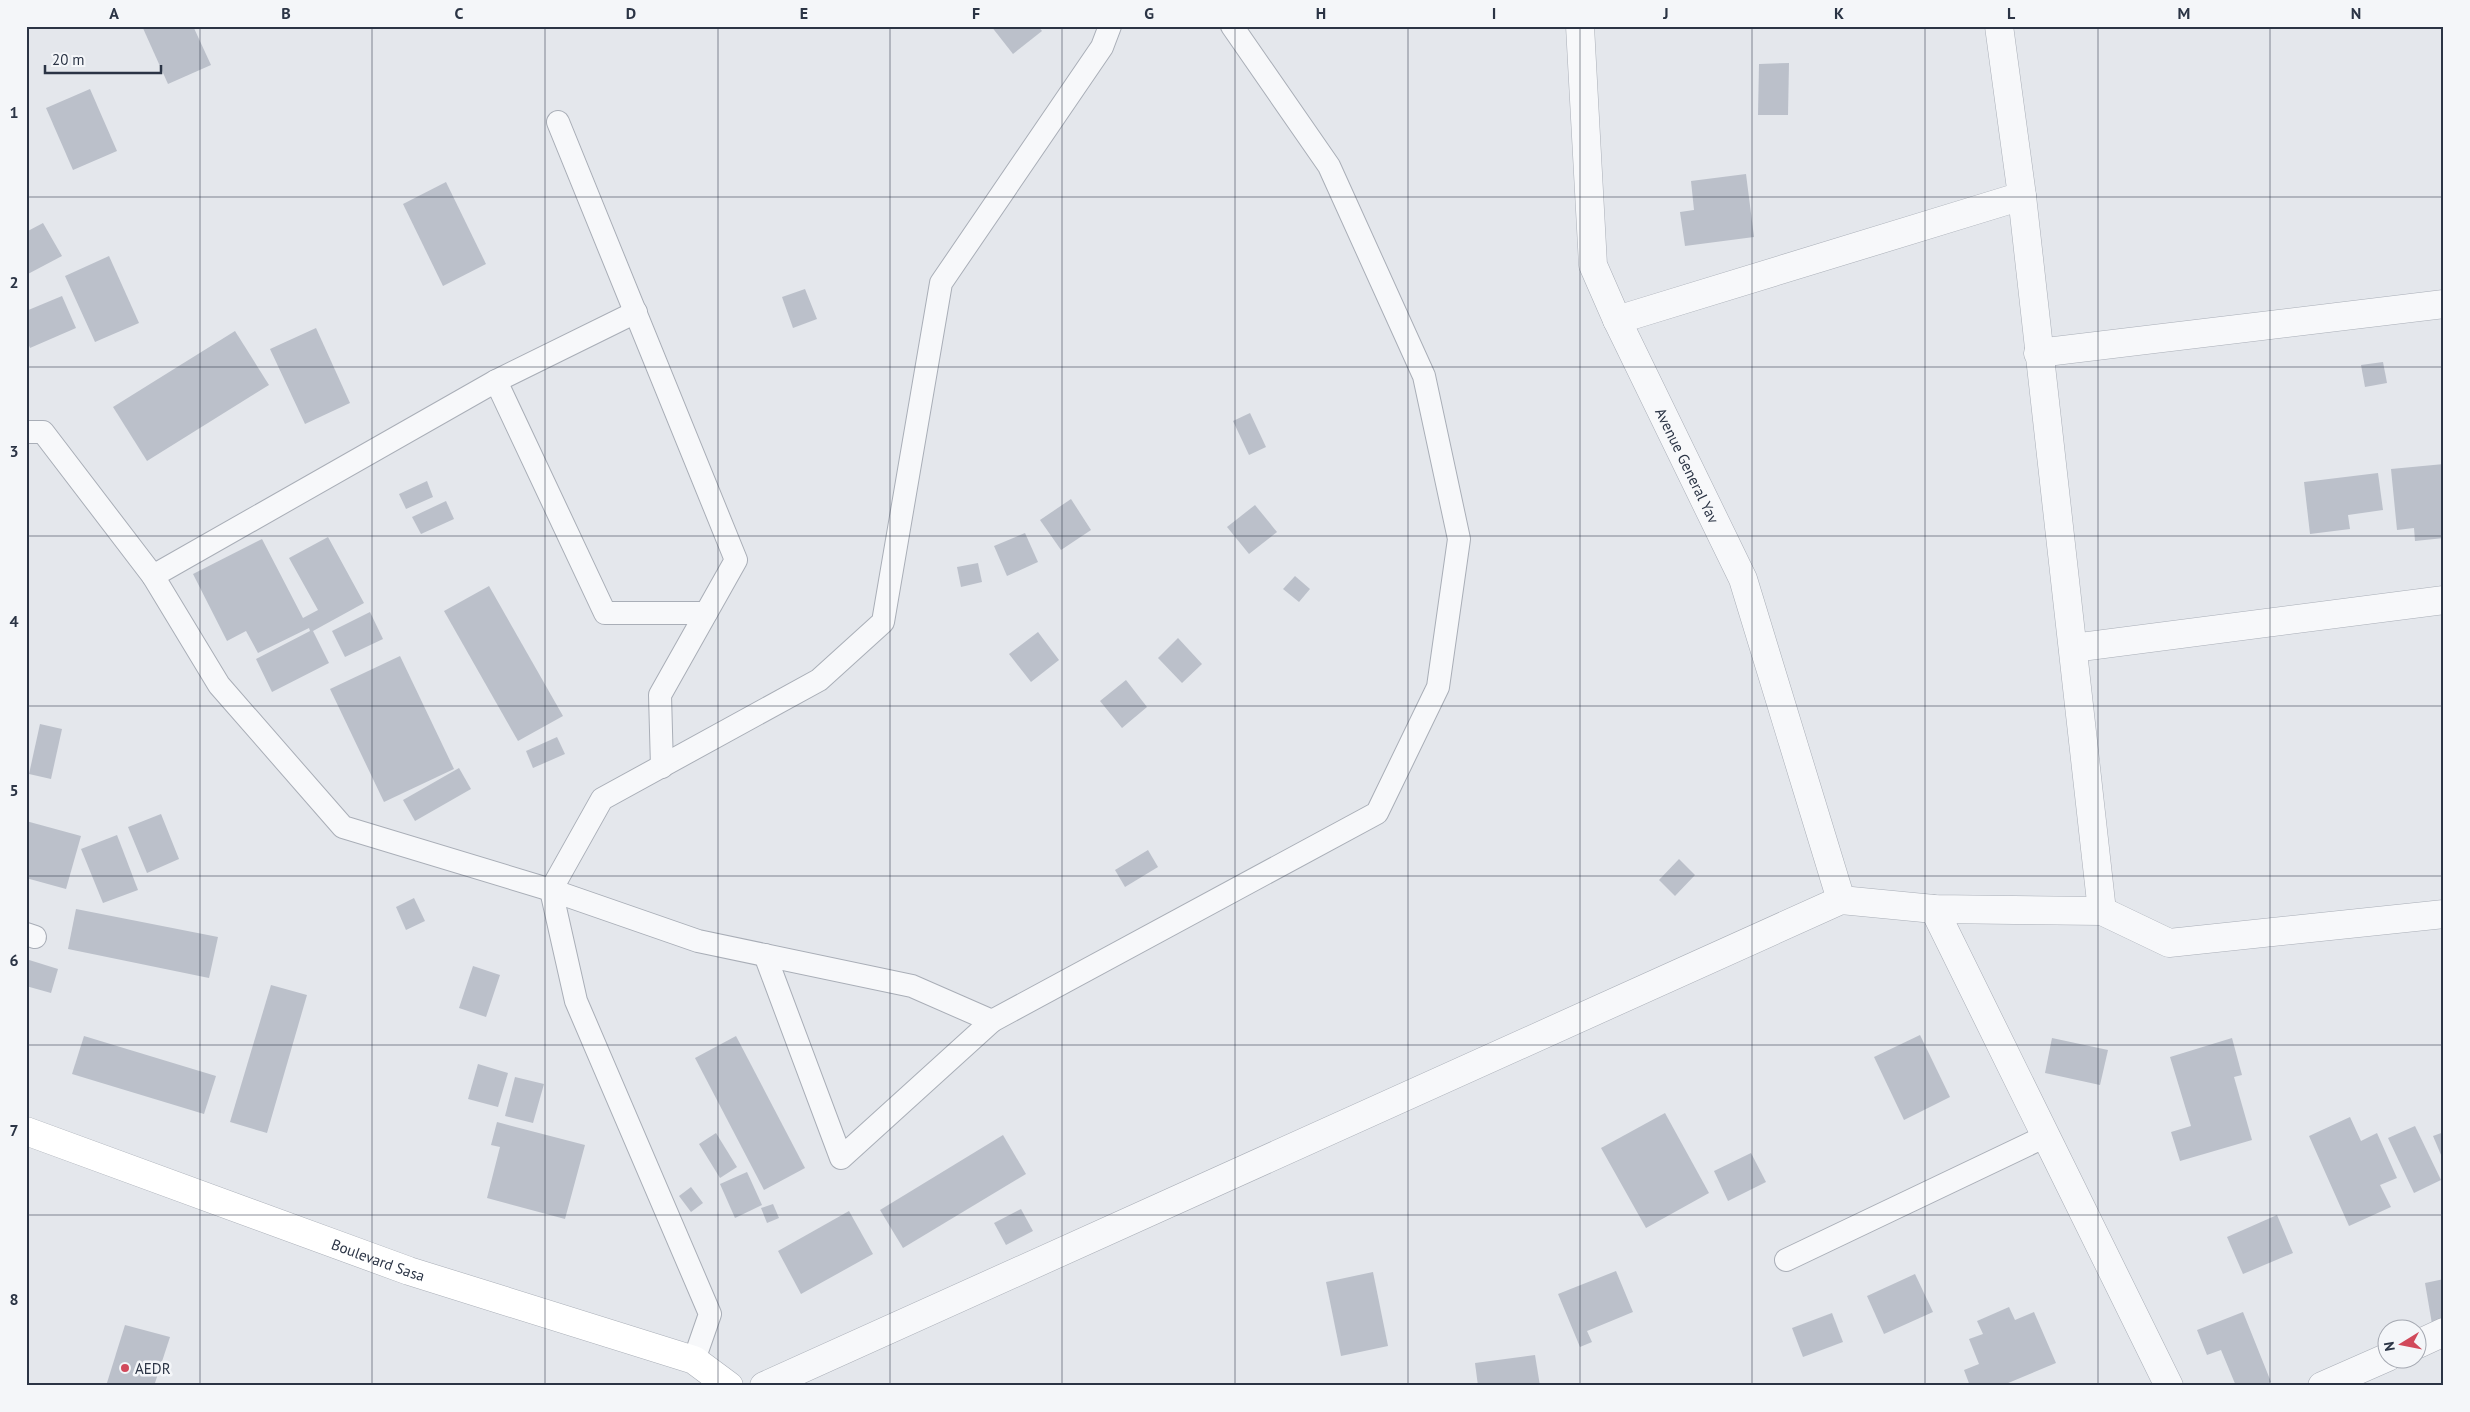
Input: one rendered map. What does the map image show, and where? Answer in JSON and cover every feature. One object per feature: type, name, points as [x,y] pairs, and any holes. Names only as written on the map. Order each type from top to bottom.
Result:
[{"type":"street","name":"Avenue General Yav","points":[[1580,26],[1593,265],[1617,320],[1743,579],[1841,900]]},
{"type":"street","points":[[1999,26],[2022,196],[2038,354],[2102,911]]},
{"type":"street","points":[[1617,320],[2022,196]]},
{"type":"street","points":[[2038,354],[2444,304]]},
{"type":"street","points":[[2073,648],[2444,600]]},
{"type":"street","points":[[764,1386],[1841,900],[1934,908],[2102,911],[2169,942],[2444,914]]},
{"type":"street","points":[[1934,908],[2169,1386]]},
{"type":"street","name":"Boulevard Sasa","points":[[26,1131],[409,1271],[694,1360],[728,1386]]},
{"type":"street","points":[[2428,1339],[2444,1332]]},
{"type":"street","points":[[2322,1386],[2378,1361]]},
{"type":"lane","points":[[694,1360],[710,1314],[576,1001],[551,890],[602,799],[819,680],[882,622],[941,282],[1102,47],[1110,26]]},
{"type":"lane","points":[[765,955],[841,1158],[992,1021],[1377,813],[1438,688],[1459,539],[1424,376],[1329,166],[1232,26]]},
{"type":"lane","points":[[558,122],[736,560],[660,696],[662,767]]},
{"type":"lane","points":[[153,576],[496,380],[636,312]]},
{"type":"lane","points":[[496,380],[605,613],[706,613]]},
{"type":"lane","points":[[26,432],[43,432],[153,576],[219,685],[343,827],[551,890],[698,941],[912,986],[992,1021]]},
{"type":"lane","points":[[1786,1260],[2046,1136]]},
{"type":"building","points":[[142,26],[193,26],[211,65],[168,84]]},
{"type":"building","points":[[991,26],[1038,26],[1042,31],[1013,54]]},
{"type":"building","points":[[1789,63],[1788,115],[1758,115],[1759,64]]},
{"type":"building","points":[[90,89],[117,151],[73,170],[46,108]]},
{"type":"building","points":[[1746,174],[1754,237],[1685,246],[1680,212],[1694,210],[1691,181]]},
{"type":"building","points":[[446,182],[486,264],[443,286],[403,204]]},
{"type":"building","points":[[43,223],[62,256],[26,275],[26,232]]},
{"type":"building","points":[[109,256],[139,323],[95,342],[65,276]]},
{"type":"building","points":[[805,289],[817,319],[793,328],[782,297]]},
{"type":"building","points":[[62,296],[76,328],[30,348],[26,339],[26,311]]},
{"type":"building","points":[[316,328],[350,403],[305,424],[270,349]]},
{"type":"building","points":[[235,331],[269,385],[147,461],[113,407]]},
{"type":"building","points":[[2383,362],[2387,383],[2365,387],[2361,365]]},
{"type":"building","points":[[1250,413],[1266,447],[1249,455],[1233,421]]},
{"type":"building","points":[[2444,464],[2444,538],[2415,541],[2414,528],[2397,530],[2391,469]]},
{"type":"building","points":[[2378,473],[2383,510],[2348,515],[2350,529],[2310,534],[2304,482]]},
{"type":"building","points":[[427,481],[433,497],[406,509],[399,494]]},
{"type":"building","points":[[1071,499],[1091,530],[1061,550],[1040,520]]},
{"type":"building","points":[[446,501],[454,519],[421,534],[412,517]]},
{"type":"building","points":[[1255,505],[1277,532],[1249,554],[1227,527]]},
{"type":"building","points":[[1025,533],[1038,562],[1007,576],[994,546]]},
{"type":"building","points":[[328,537],[364,603],[313,631],[329,663],[272,692],[256,659],[310,631],[309,628],[258,653],[246,631],[227,641],[193,574],[262,539],[303,618],[318,610],[289,558]]},
{"type":"building","points":[[978,563],[982,582],[961,587],[957,567]]},
{"type":"building","points":[[1295,576],[1310,589],[1299,602],[1283,589]]},
{"type":"building","points":[[489,586],[563,716],[518,741],[444,611]]},
{"type":"building","points":[[370,612],[383,639],[345,657],[332,631]]},
{"type":"building","points":[[1038,632],[1059,660],[1031,682],[1009,654]]},
{"type":"building","points":[[1178,638],[1202,664],[1182,683],[1158,658]]},
{"type":"building","points":[[400,656],[454,769],[384,802],[330,689]]},
{"type":"building","points":[[1126,680],[1147,707],[1122,728],[1100,701]]},
{"type":"building","points":[[40,724],[62,729],[51,779],[29,774]]},
{"type":"building","points":[[557,737],[565,754],[533,768],[526,751]]},
{"type":"building","points":[[459,768],[471,789],[415,821],[403,800]]},
{"type":"building","points":[[161,814],[179,859],[147,873],[128,827]]},
{"type":"building","points":[[26,821],[81,836],[66,889],[26,878]]},
{"type":"building","points":[[117,835],[138,890],[103,903],[81,849]]},
{"type":"building","points":[[1148,850],[1158,867],[1125,887],[1115,870]]},
{"type":"building","points":[[1679,859],[1695,875],[1675,896],[1659,880]]},
{"type":"building","points":[[414,898],[425,921],[406,930],[396,907]]},
{"type":"building","points":[[76,909],[218,937],[209,978],[68,949]]},
{"type":"building","points":[[26,959],[58,969],[51,993],[26,986]]},
{"type":"building","points":[[473,966],[500,975],[486,1017],[459,1008]]},
{"type":"building","points":[[271,985],[307,995],[267,1133],[230,1122]]},
{"type":"building","points":[[1920,1035],[1950,1097],[1904,1120],[1874,1057]]},
{"type":"building","points":[[84,1036],[216,1076],[204,1114],[72,1074]]},
{"type":"building","points":[[736,1036],[805,1168],[764,1190],[695,1058]]},
{"type":"building","points":[[2052,1038],[2108,1050],[2100,1085],[2045,1073]]},
{"type":"building","points":[[2232,1038],[2242,1075],[2234,1077],[2252,1140],[2180,1161],[2171,1132],[2191,1126],[2170,1057]]},
{"type":"building","points":[[478,1064],[508,1073],[498,1107],[468,1099]]},
{"type":"building","points":[[515,1077],[544,1084],[533,1123],[505,1116]]},
{"type":"building","points":[[1665,1113],[1709,1193],[1646,1228],[1601,1148]]},
{"type":"building","points":[[2350,1117],[2361,1141],[2377,1133],[2397,1178],[2380,1185],[2391,1207],[2349,1226],[2309,1136]]},
{"type":"building","points":[[497,1122],[585,1145],[565,1219],[487,1198],[500,1147],[491,1145]]},
{"type":"building","points":[[2415,1126],[2441,1180],[2414,1193],[2388,1138]]},
{"type":"building","points":[[2444,1132],[2444,1162],[2433,1136]]},
{"type":"building","points":[[716,1133],[737,1167],[720,1178],[699,1144]]},
{"type":"building","points":[[1003,1135],[1026,1174],[903,1248],[880,1210]]},
{"type":"building","points":[[1751,1153],[1766,1182],[1728,1201],[1714,1171]]},
{"type":"building","points":[[747,1172],[762,1205],[735,1218],[720,1184]]},
{"type":"building","points":[[691,1187],[703,1203],[691,1212],[679,1196]]},
{"type":"building","points":[[773,1204],[779,1218],[767,1223],[761,1208]]},
{"type":"building","points":[[1021,1209],[1033,1231],[1006,1245],[994,1223]]},
{"type":"building","points":[[849,1211],[873,1254],[801,1294],[778,1251]]},
{"type":"building","points":[[2277,1215],[2293,1253],[2243,1274],[2227,1237]]},
{"type":"building","points":[[1616,1271],[1633,1312],[1587,1331],[1592,1342],[1580,1347],[1558,1294]]},
{"type":"building","points":[[1373,1272],[1388,1346],[1341,1356],[1326,1282]]},
{"type":"building","points":[[1915,1274],[1933,1312],[1884,1334],[1867,1296]]},
{"type":"building","points":[[2444,1279],[2444,1322],[2432,1324],[2425,1283]]},
{"type":"building","points":[[2009,1307],[2015,1320],[2034,1312],[2056,1363],[2001,1386],[1970,1386],[1964,1370],[1979,1364],[1969,1339],[1983,1334],[1977,1321]]},
{"type":"building","points":[[2243,1312],[2271,1382],[2261,1386],[2236,1386],[2221,1350],[2207,1355],[2197,1330]]},
{"type":"building","points":[[1832,1313],[1843,1342],[1803,1357],[1792,1328]]},
{"type":"building","points":[[125,1325],[170,1337],[154,1386],[106,1386]]},
{"type":"building","points":[[1535,1355],[1540,1386],[1478,1386],[1475,1363]]},
{"type":"place","name":"AEDR","points":[[125,1368]]}]
